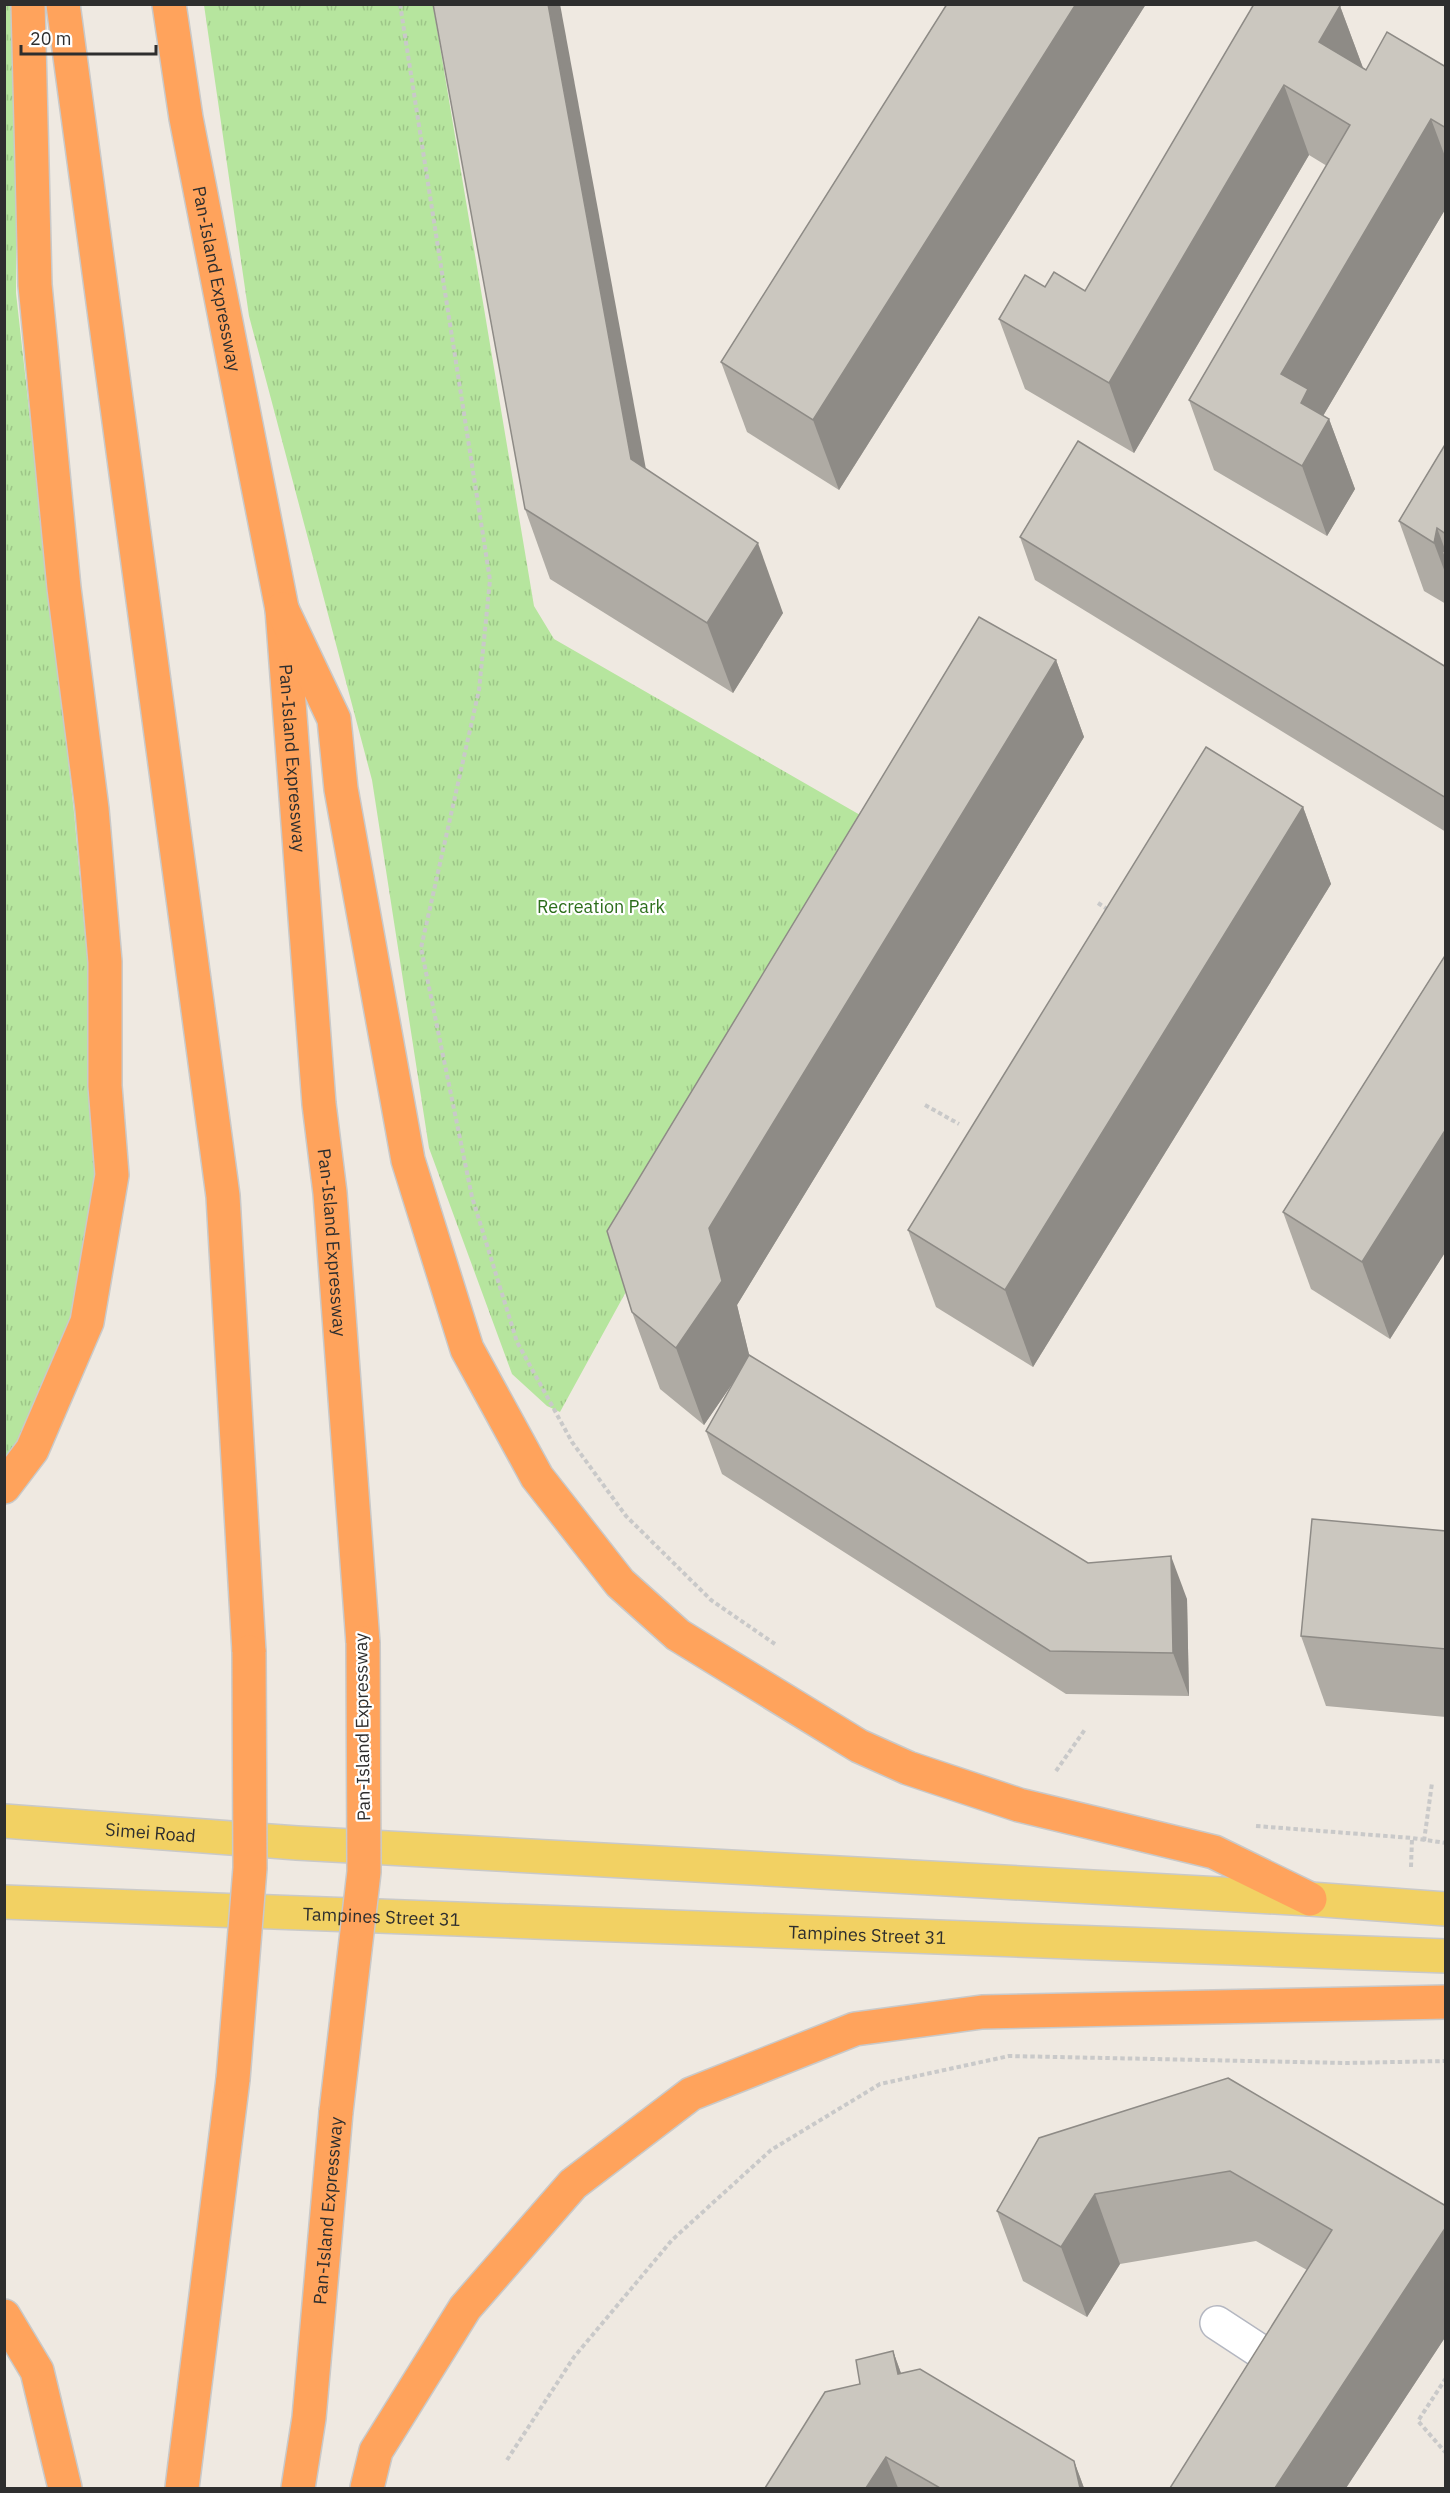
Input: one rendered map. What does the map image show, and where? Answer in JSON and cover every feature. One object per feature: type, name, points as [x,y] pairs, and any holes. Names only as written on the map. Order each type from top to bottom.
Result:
[{"type":"highway","points":[[4,1487],[32,1450],[87,1322],[112,1175],[105,1086],[105,962],[92,809],[64,588],[35,285],[28,4]]},
{"type":"highway","points":[[63,4],[223,1196],[249,1652],[250,1868],[233,2079],[182,2488]]},
{"type":"highway","name":"Pan-Island Expressway","points":[[169,4],[186,118],[282,609],[319,1104],[330,1193],[363,1644],[364,1872],[336,2112],[309,2418],[298,2488]]},
{"type":"highway","points":[[282,609],[334,719],[341,789],[408,1160],[467,1349],[537,1477],[613,1574],[678,1635],[859,1746],[908,1768],[1019,1805],[1214,1852],[1310,1899]]},
{"type":"highway","points":[[367,2488],[376,2451],[465,2308],[573,2184],[691,2094],[855,2029],[982,2012],[1446,2002]]},
{"type":"highway","points":[[4,2316],[37,2371],[65,2488]]},
{"type":"highway","points":[[175,2488],[190,2414]]},
{"type":"main road","name":"Simei Road","points":[[4,1821],[297,1843],[1310,1899]]},
{"type":"main road","points":[[1310,1899],[1446,1909]]},
{"type":"main road","name":"Tampines Street 31","points":[[4,1902],[1446,1956]]},
{"type":"lane","points":[[1216,2323],[1281,2365],[1286,2372],[1283,2383],[1271,2402]]},
{"type":"path","points":[[400,4],[490,580],[479,690],[421,948],[472,1197],[516,1342],[572,1442],[626,1516],[711,1600],[779,1647]]},
{"type":"path","points":[[1098,903],[1116,915]]},
{"type":"path","points":[[925,1105],[959,1124]]},
{"type":"path","points":[[1052,1777],[1086,1728]]},
{"type":"path","points":[[1424,1841],[1432,1783]]},
{"type":"path","points":[[1254,1825],[1412,1838],[1446,1843]]},
{"type":"path","points":[[507,2460],[574,2356],[672,2240],[771,2150],[880,2084],[1010,2055],[1346,2063],[1446,2061]]},
{"type":"path","points":[[1446,2378],[1418,2421],[1446,2453]]},
{"type":"green space","points":[[16,4],[16,293],[74,812],[88,967],[96,1171],[71,1316],[18,1440],[5,1458],[4,5]]},
{"type":"green space","name":"Recreation Park","points":[[204,5],[433,5],[534,606],[554,639],[881,827],[560,1412],[547,1406],[512,1374],[429,1148],[372,780],[249,316]]},
{"type":"building","points":[[433,4],[548,4],[631,459],[758,543],[707,623],[525,509]]},
{"type":"building","points":[[947,4],[1076,4],[813,420],[721,362]]},
{"type":"building","points":[[1254,4],[1338,4],[1340,6],[1319,42],[1366,70],[1387,32],[1446,67],[1446,128],[1431,119],[1281,374],[1308,389],[1301,403],[1329,419],[1302,466],[1189,400],[1350,125],[1284,85],[1109,383],[999,319],[1025,275],[1045,287],[1054,272],[1085,291]]},
{"type":"building","points":[[1078,441],[1446,667],[1446,798],[1020,537]]},
{"type":"building","points":[[1446,443],[1446,534],[1437,528],[1434,543],[1399,521]]},
{"type":"building","points":[[979,617],[1056,660],[709,1228],[722,1281],[676,1348],[632,1312],[607,1231]]},
{"type":"building","points":[[1206,747],[1303,807],[1005,1290],[908,1230]]},
{"type":"building","points":[[1446,954],[1446,1129],[1362,1262],[1283,1212]]},
{"type":"building","points":[[749,1355],[1088,1563],[1171,1556],[1173,1653],[1050,1651],[706,1431]]},
{"type":"building","points":[[1312,1519],[1446,1531],[1446,1649],[1301,1636]]},
{"type":"building","points":[[1228,2078],[1446,2206],[1446,2227],[1275,2488],[1170,2488],[1332,2230],[1230,2171],[1095,2194],[1061,2247],[997,2211],[1039,2138]]},
{"type":"building","points":[[893,2351],[898,2374],[920,2369],[1074,2461],[1080,2488],[940,2488],[886,2457],[866,2488],[765,2488],[825,2392],[860,2384],[856,2360]]}]
